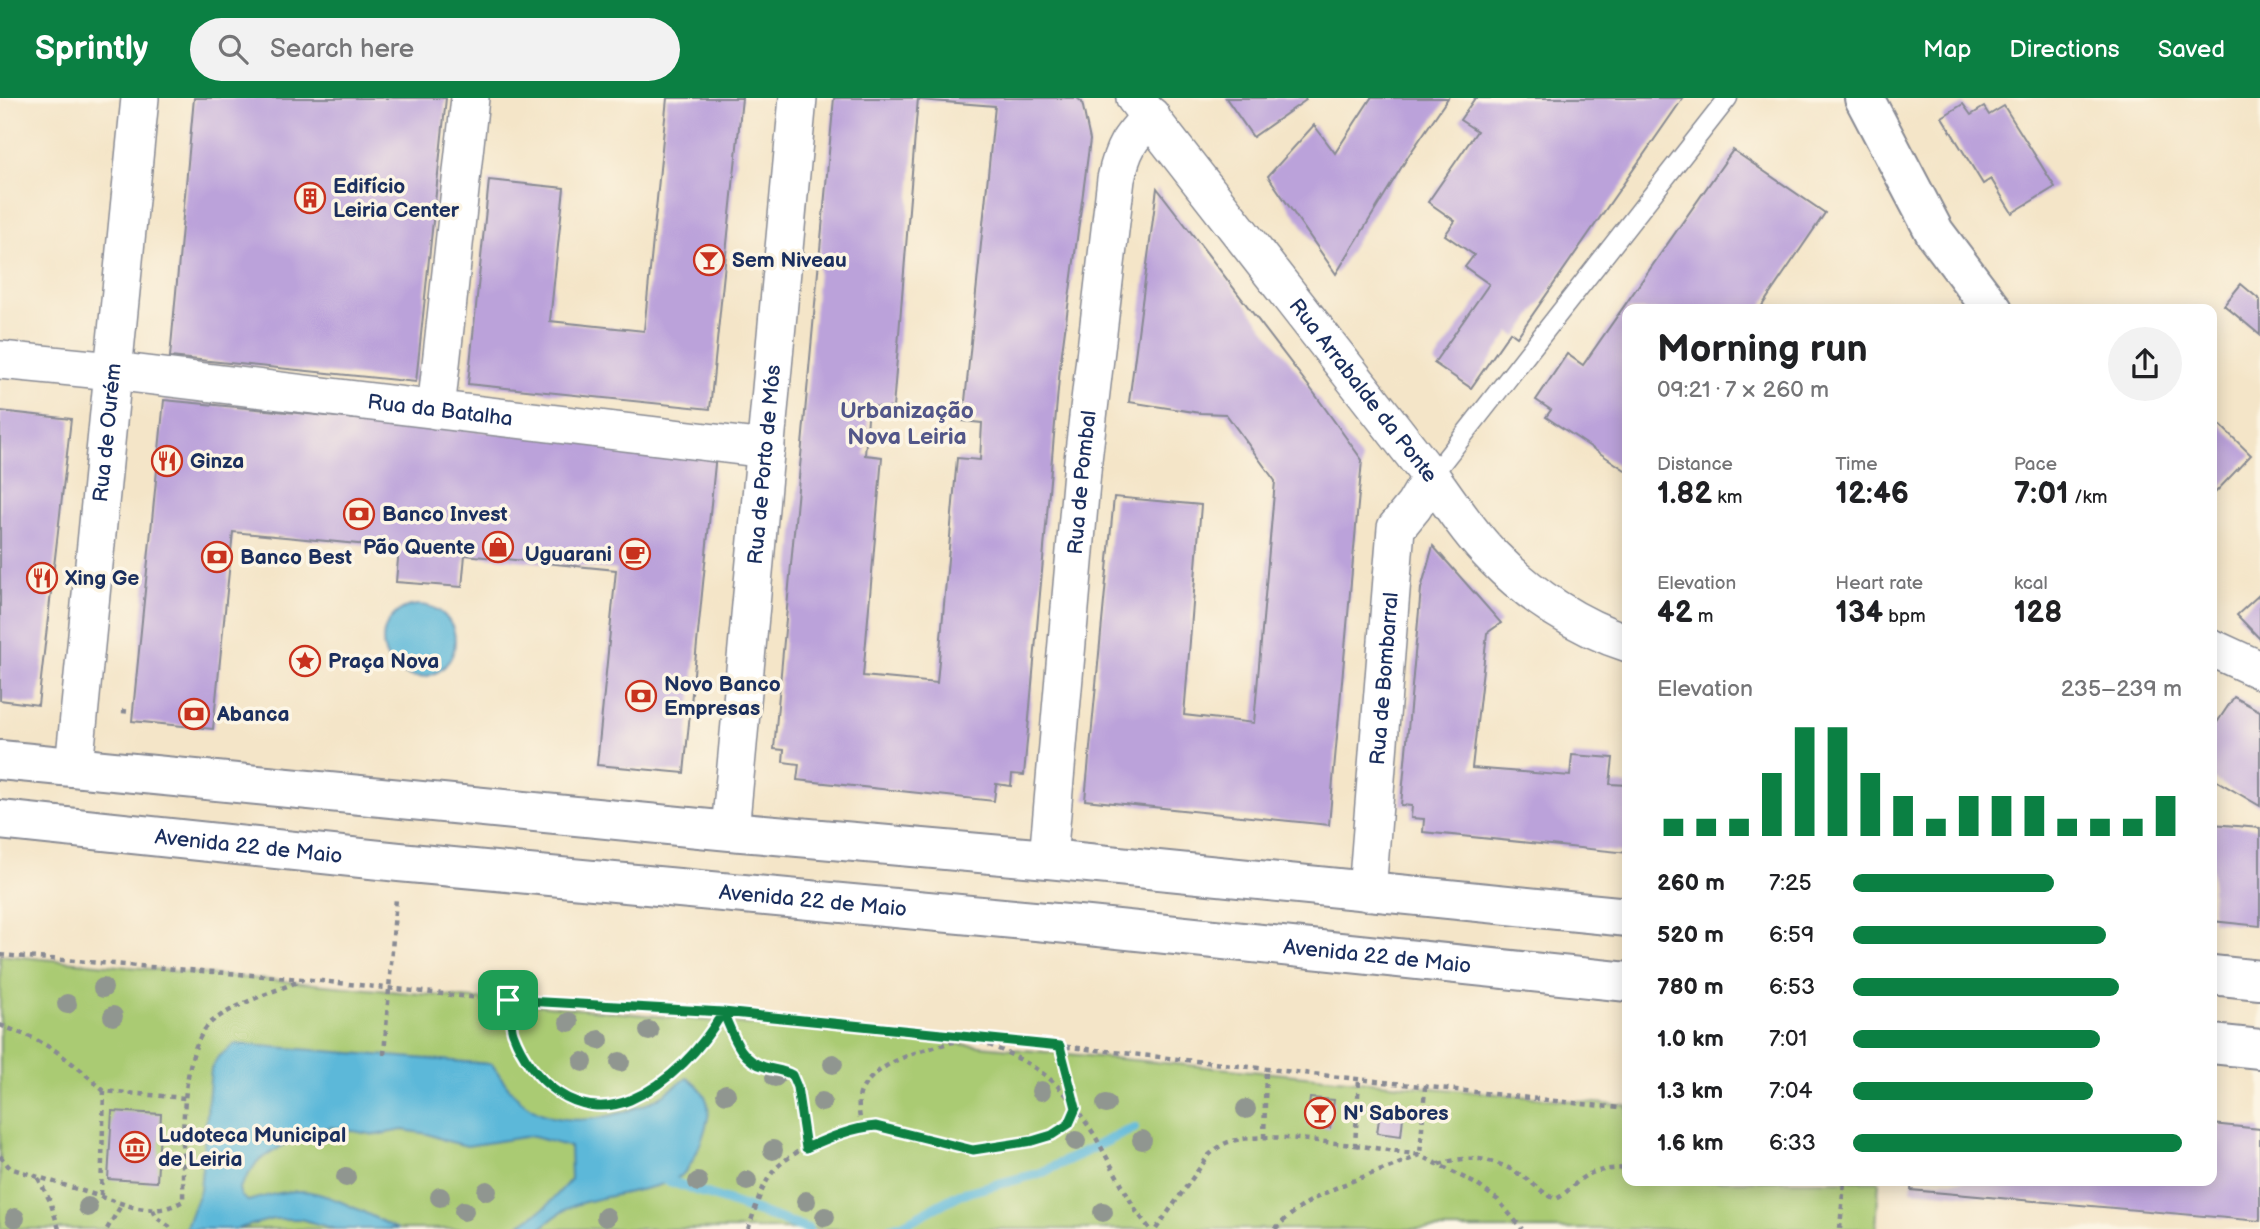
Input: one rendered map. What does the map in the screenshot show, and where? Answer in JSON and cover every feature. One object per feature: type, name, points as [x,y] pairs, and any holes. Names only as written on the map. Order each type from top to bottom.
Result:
[{"type":"main road","points":[[1864,98],[1935,233],[1988,304]]},
{"type":"main road","points":[[0,760],[1622,916]]},
{"type":"main road","name":"Avenida 22 de Maio","points":[[0,820],[399,862],[1088,926],[1622,981]]},
{"type":"main road","points":[[2217,976],[2260,980]]},
{"type":"main road","points":[[2217,1045],[2260,1049]]},
{"type":"street","name":"Rua de Ourém","points":[[74,767],[140,98]]},
{"type":"street","points":[[436,410],[470,98]]},
{"type":"street","name":"Rua de Porto de Mós","points":[[730,831],[798,98]]},
{"type":"street","name":"Rua Arrabalde da Ponte","points":[[1143,107],[1493,557],[1554,607],[1588,628],[1622,641]]},
{"type":"street","name":"Rua de Pombal","points":[[1048,859],[1083,460],[1116,178],[1120,158],[1143,107]]},
{"type":"street","name":"Rua da Batalha","points":[[0,360],[113,371],[766,449]]},
{"type":"street","name":"Rua de Bombarral","points":[[1367,892],[1396,528],[1414,506],[1431,477]]},
{"type":"street","points":[[2217,650],[2260,670]]},
{"type":"lane","points":[[1431,477],[1728,98]]},
{"type":"path","points":[[122,711],[133,712]]},
{"type":"path","points":[[384,1055],[397,886]]},
{"type":"path","points":[[0,955],[302,979],[508,1000],[723,1012],[1060,1046],[1622,1108]]},
{"type":"path","points":[[0,1156],[10,1168],[122,1204],[153,1210],[166,1209],[183,1201],[185,1098],[191,1058],[202,1035],[212,1022],[235,1008],[302,979]]},
{"type":"path","points":[[508,1000],[512,1030],[522,1054],[541,1080],[560,1096],[603,1106],[629,1100],[658,1084],[707,1038],[723,1012]]},
{"type":"path","points":[[723,1012],[740,1051],[751,1062],[792,1075],[797,1087],[806,1148]]},
{"type":"path","points":[[0,1025],[33,1038],[56,1051],[104,1091],[185,1098]]},
{"type":"path","points":[[861,1127],[859,1097],[866,1084],[877,1073],[909,1055],[970,1037],[1005,1051],[1049,1077],[1064,1090],[1094,1134],[1136,1211],[1150,1229]]},
{"type":"path","points":[[748,1229],[773,1171],[806,1148],[861,1127],[894,1129],[912,1136],[973,1150],[1032,1141],[1052,1135],[1069,1124],[1076,1108],[1060,1046]]},
{"type":"path","points":[[1264,1138],[1266,1070]]},
{"type":"path","points":[[1355,1145],[1359,1080]]},
{"type":"path","points":[[1420,1155],[1425,1087]]},
{"type":"path","points":[[100,1195],[104,1091]]},
{"type":"path","points":[[1156,1229],[1209,1155],[1219,1146],[1231,1141],[1264,1138],[1355,1145],[1420,1155],[1476,1184],[1497,1200],[1522,1229]]},
{"type":"path","points":[[1275,1229],[1310,1199],[1329,1189],[1420,1155]]},
{"type":"path","points":[[1438,1164],[1459,1158],[1475,1158],[1496,1163],[1520,1174],[1556,1199],[1565,1195],[1586,1174],[1600,1169],[1622,1168]]},
{"type":"path","points":[[38,1178],[50,1201],[59,1229]]},
{"type":"path","points":[[1840,1229],[1844,1186]]},
{"type":"path","points":[[107,1229],[122,1204]]},
{"type":"path","points":[[153,1210],[158,1218],[173,1229]]},
{"type":"green space","points":[[0,955],[1622,1106],[1622,1186],[1879,1186],[1876,1229],[0,1229]]},
{"type":"water","points":[[419,605],[439,611],[449,621],[455,641],[449,661],[439,671],[419,677],[399,671],[389,661],[383,641],[389,621],[399,611]]},
{"type":"water","points":[[235,1044],[492,1064],[509,1088],[525,1104],[544,1114],[571,1120],[600,1118],[628,1111],[665,1094],[687,1078],[704,1094],[709,1112],[702,1139],[692,1161],[676,1179],[571,1207],[540,1229],[513,1229],[546,1207],[571,1179],[570,1147],[531,1136],[467,1146],[428,1134],[403,1130],[375,1135],[331,1127],[290,1141],[257,1162],[239,1189],[241,1196],[248,1201],[287,1192],[312,1192],[350,1206],[398,1229],[335,1229],[300,1219],[273,1219],[236,1229],[185,1229],[200,1190],[211,1069],[218,1057]]},
{"type":"building","name":"Edifício Leiria Center","points":[[194,98],[446,98],[416,382],[170,357]]},
{"type":"building","points":[[667,98],[742,98],[710,409],[468,384],[489,180],[564,188],[550,321],[644,331]]},
{"type":"building","points":[[834,98],[918,98],[893,408],[869,406],[865,455],[882,457],[863,676],[937,683],[957,458],[980,460],[982,423],[963,421],[995,106],[920,98],[1077,98],[1082,102],[1090,140],[1060,367],[1024,775],[1012,774],[1011,786],[996,784],[994,801],[797,780],[799,764],[783,762],[784,750],[774,749]]},
{"type":"building","points":[[1226,98],[1305,98],[1306,100],[1253,137]]},
{"type":"building","points":[[1371,98],[1448,98],[1409,155],[1336,274],[1268,176],[1314,125],[1335,153]]},
{"type":"building","points":[[1475,98],[1683,98],[1517,337],[1510,332],[1471,388],[1434,363],[1489,284],[1465,267],[1474,255],[1445,235],[1455,221],[1428,202],[1477,131],[1460,120]]},
{"type":"building","points":[[1963,104],[1971,115],[1984,107],[1989,115],[2004,106],[2055,187],[2012,213],[1991,179],[1983,184],[1942,117]]},
{"type":"building","points":[[1733,150],[1825,213],[1763,304],[1626,304]]},
{"type":"building","points":[[1157,188],[1362,460],[1329,825],[1085,800],[1114,497],[1201,505],[1184,715],[1254,723],[1275,481],[1226,414],[1200,413],[1129,402]]},
{"type":"building","points":[[2241,284],[2260,300],[2260,335],[2224,305]]},
{"type":"building","points":[[1622,309],[1622,468],[1546,417],[1551,410],[1536,400],[1567,354],[1583,365]]},
{"type":"building","points":[[164,400],[716,454],[684,773],[597,765],[616,570],[465,555],[462,587],[396,582],[399,548],[233,532],[213,729],[132,721]]},
{"type":"building","points":[[0,411],[71,419],[38,705],[0,700]]},
{"type":"building","points":[[2217,422],[2251,455],[2217,491]]},
{"type":"building","points":[[1433,546],[1501,623],[1487,633],[1472,768],[1570,776],[1572,755],[1613,758],[1610,784],[1622,785],[1622,852],[1423,832],[1424,819],[1411,818],[1412,806],[1401,805],[1421,589]]},
{"type":"building","points":[[2260,594],[2260,639],[2237,615]]},
{"type":"building","points":[[2234,697],[2260,711],[2260,806],[2217,781],[2217,722]]},
{"type":"building","points":[[2217,824],[2260,828],[2260,926],[2217,922]]},
{"type":"building","name":"N' Sabores","points":[[1310,1098],[1334,1100],[1330,1128],[1307,1125]]},
{"type":"building","points":[[1381,1105],[1404,1108],[1401,1136],[1377,1133]]},
{"type":"building","name":"Ludoteca Municipal de Leiria","points":[[112,1111],[161,1114],[157,1182],[108,1179]]},
{"type":"building","points":[[2217,1125],[2260,1129],[2260,1221],[1911,1190],[1911,1186],[2217,1186]]},
{"type":"waterway","points":[[889,1229],[904,1224],[960,1194],[1041,1173],[1134,1128]]},
{"type":"waterway","points":[[658,1177],[808,1229]]},
{"type":"place","name":"Edifício Leiria Center","points":[[310,198]]},
{"type":"place","name":"Sem Niveau","points":[[709,260]]},
{"type":"place","name":"Ginza","points":[[167,461]]},
{"type":"place","name":"Banco Invest","points":[[359,514]]},
{"type":"place","name":"Pão Quente","points":[[498,547]]},
{"type":"place","name":"Uguarani","points":[[635,554]]},
{"type":"place","name":"Banco Best","points":[[217,557]]},
{"type":"place","name":"Xing Ge","points":[[42,578]]},
{"type":"place","name":"Praça Nova","points":[[305,661]]},
{"type":"place","name":"Novo Banco Empresas","points":[[641,696]]},
{"type":"place","name":"Abanca","points":[[194,714]]},
{"type":"place","name":"N' Sabores","points":[[1320,1113]]},
{"type":"place","name":"Ludoteca Municipal de Leiria","points":[[135,1147]]},
{"type":"district","name":"Urbanização Nova Leiria","points":[[907,423]]},
{"type":"route","points":[[508,1000],[512,1030],[522,1054],[541,1080],[560,1096],[581,1103],[603,1106],[629,1100],[658,1084],[707,1038],[723,1012],[1060,1046],[1076,1108],[1069,1124],[1052,1135],[990,1148],[973,1150],[876,1126],[844,1132],[806,1148],[797,1087],[792,1075],[751,1062],[740,1051],[723,1012],[508,1000]]}]
